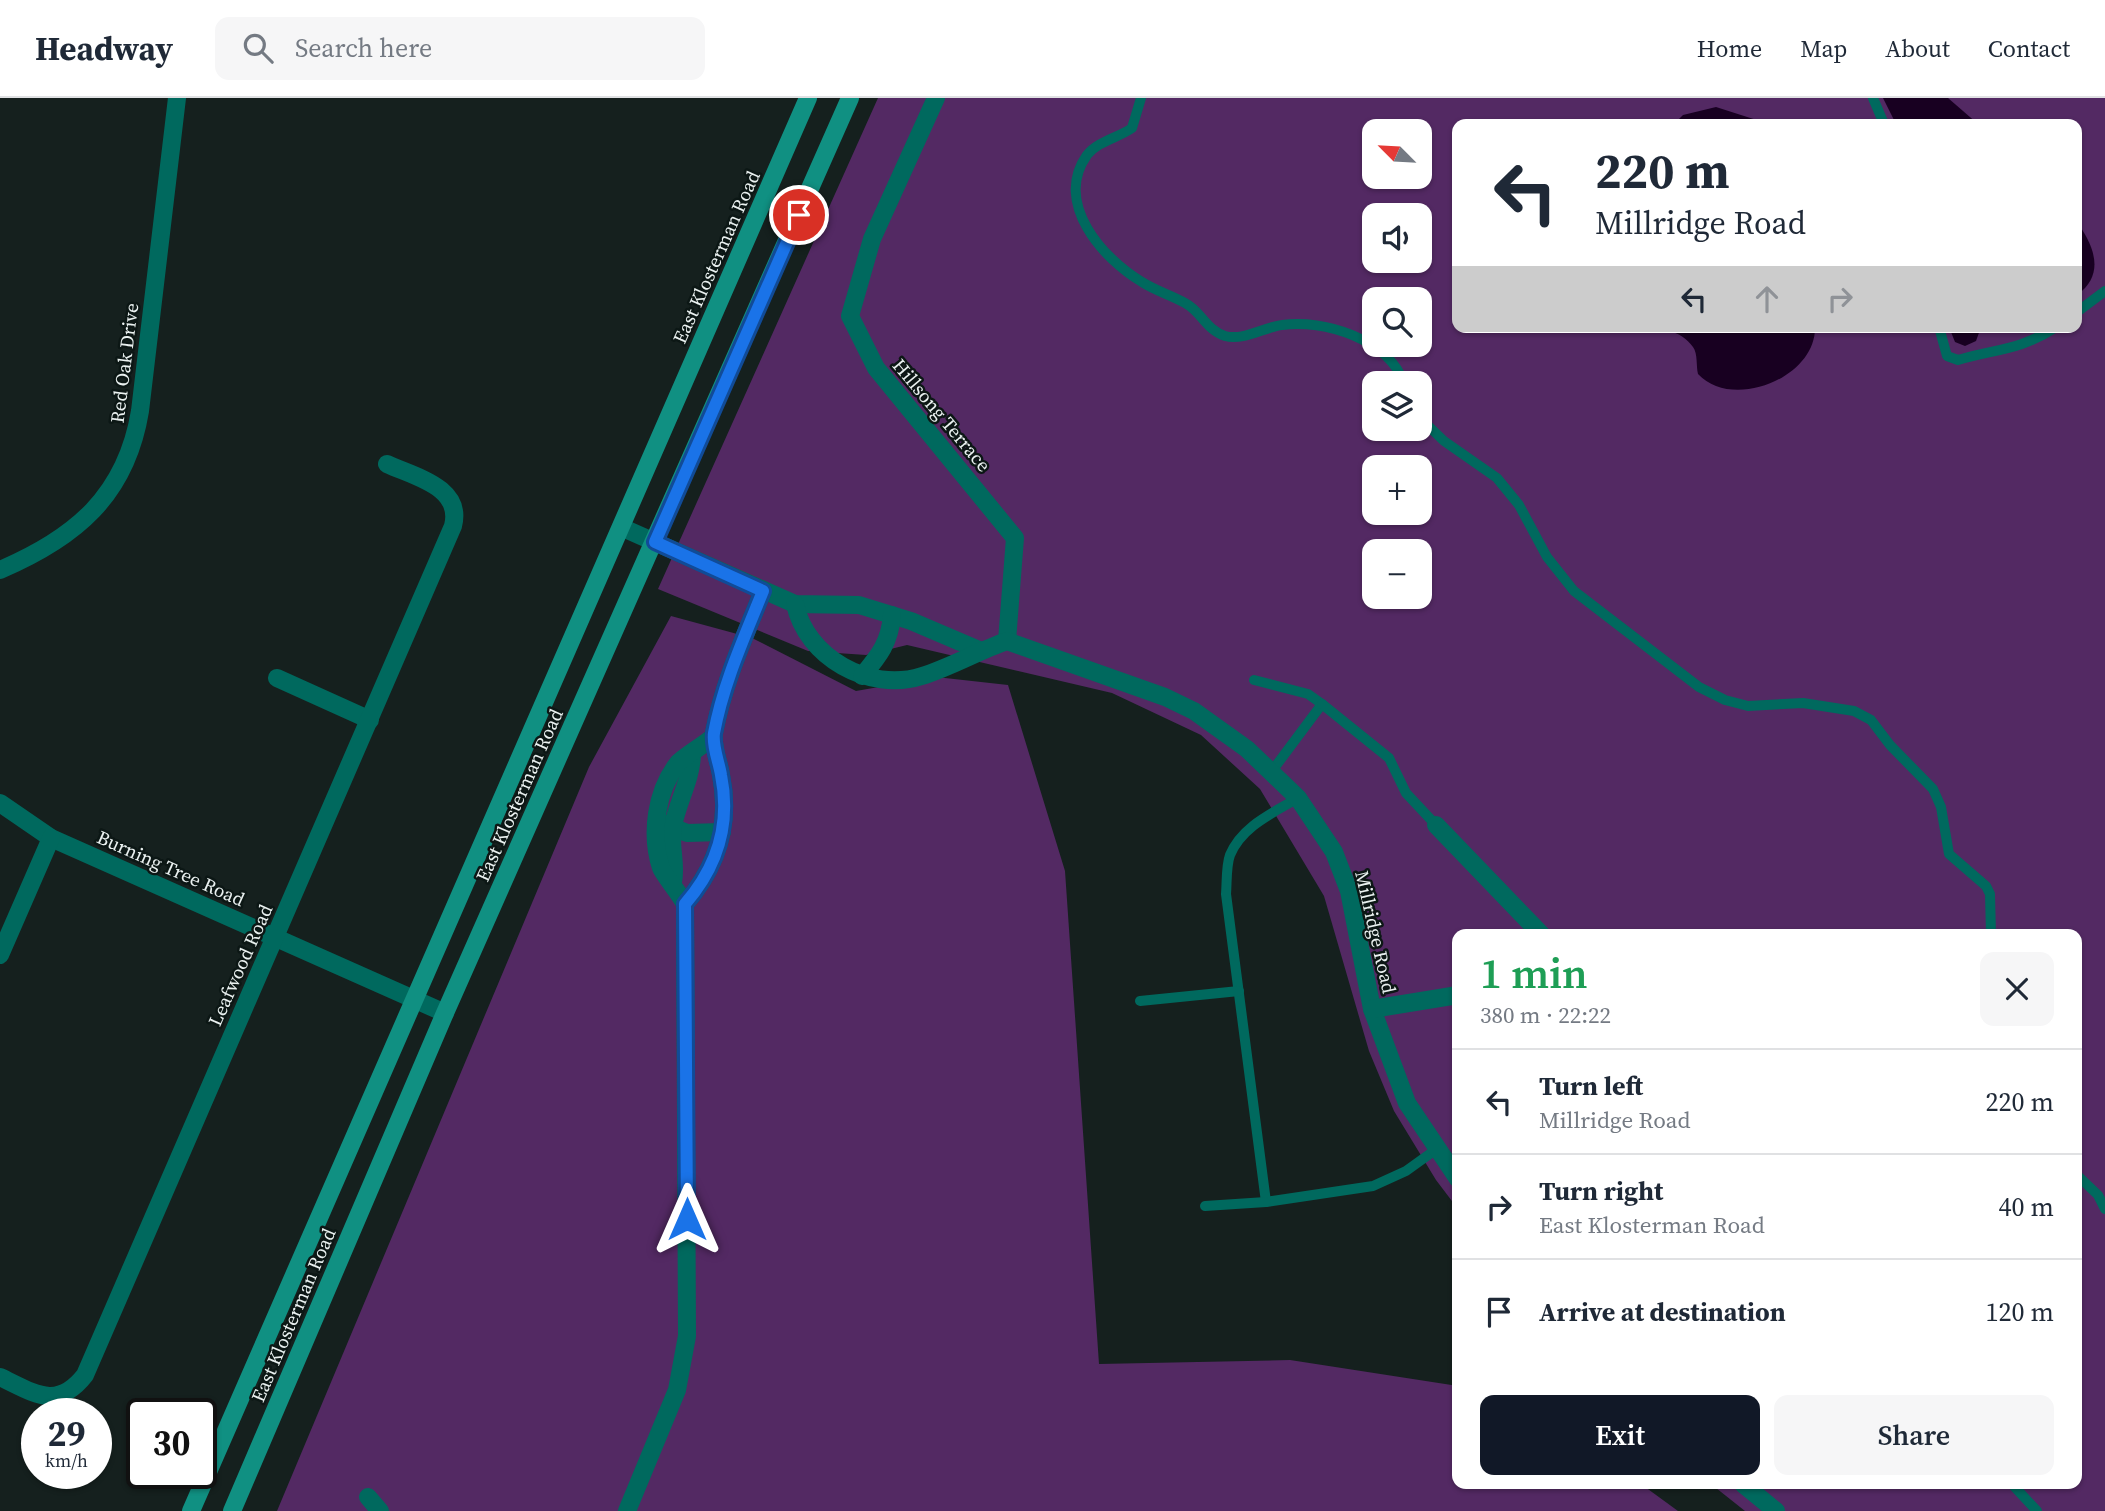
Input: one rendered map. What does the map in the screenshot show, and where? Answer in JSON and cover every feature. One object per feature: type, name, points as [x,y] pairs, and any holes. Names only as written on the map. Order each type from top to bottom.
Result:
[{"type":"main road","name":"East Klosterman Road","points":[[191,1511],[623,528],[808,98]]},
{"type":"main road","name":"East Klosterman Road","points":[[232,1511],[445,1013],[850,98]]},
{"type":"street","name":"Red Oak Drive","points":[[0,570],[36,555],[69,532],[105,495],[133,445],[140,411],[177,98]]},
{"type":"street","name":"Hillsong Terrace","points":[[936,98],[872,239],[850,316],[876,368],[1015,538],[1007,641]]},
{"type":"street","name":"Leafwood Road","points":[[0,1377],[43,1396],[54,1398],[65,1393],[85,1375],[453,526],[456,508],[447,494],[387,464]]},
{"type":"street","points":[[623,528],[795,604],[859,605],[892,615],[979,650]]},
{"type":"street","points":[[685,904],[703,883],[719,851],[725,818],[722,779],[713,737],[725,687],[763,591]]},
{"type":"street","points":[[795,604],[799,624],[823,655],[862,676],[893,680],[920,677],[979,650],[1007,641]]},
{"type":"street","points":[[862,676],[883,650],[891,632],[892,615]]},
{"type":"street","name":"Millridge Road","points":[[1007,641],[1165,697],[1194,711],[1272,771],[1298,798],[1334,852],[1349,891],[1372,1009],[1407,1103],[1452,1170]]},
{"type":"street","points":[[277,678],[370,720]]},
{"type":"street","points":[[627,1511],[677,1390],[687,1336],[685,904],[673,882],[662,871],[657,849],[664,824],[662,793],[680,761],[692,755],[713,737]]},
{"type":"street","name":"Burning Tree Road","points":[[0,803],[51,838],[445,1013]]},
{"type":"street","points":[[664,824],[687,833],[722,832]]},
{"type":"street","points":[[1436,825],[1536,929]]},
{"type":"street","points":[[0,955],[51,838]]},
{"type":"street","points":[[1372,1009],[1452,996]]},
{"type":"street","points":[[1749,1489],[1776,1511]]},
{"type":"street","points":[[368,1497],[380,1511]]},
{"type":"lane","points":[[1141,98],[1132,128],[1092,150],[1082,164],[1079,177],[1080,212],[1105,254],[1143,283],[1189,305],[1203,322],[1227,337],[1243,337],[1283,324],[1304,323],[1334,328],[1373,348],[1389,361],[1396,371]]},
{"type":"lane","points":[[1873,98],[1882,119]]},
{"type":"lane","points":[[2082,308],[2105,291]]},
{"type":"lane","points":[[1941,333],[1947,356],[1958,360],[1978,353],[2007,351],[2044,333]]},
{"type":"lane","points":[[1432,429],[1497,478],[1519,505],[1547,557],[1574,592],[1699,687],[1725,700],[1748,706],[1803,703],[1854,712],[1871,720],[1890,745],[1933,789],[1941,807],[1949,854],[1986,886],[1990,894],[1991,929]]},
{"type":"lane","points":[[1254,680],[1308,694],[1322,704],[1389,758],[1406,793],[1436,825]]},
{"type":"lane","points":[[1272,771],[1322,704]]},
{"type":"lane","points":[[1266,1202],[1226,894],[1229,857],[1256,822],[1298,798]]},
{"type":"lane","points":[[1140,1001],[1239,991]]},
{"type":"lane","points":[[1205,1206],[1266,1202],[1373,1186],[1406,1171],[1438,1149]]},
{"type":"lane","points":[[2082,1180],[2098,1195],[2105,1209]]},
{"type":"lane","points":[[2017,1489],[2037,1511]]},
{"type":"shaded area","points":[[878,98],[2105,98],[2105,1511],[1745,1511],[1717,1489],[2082,1489],[2082,929],[1452,929],[1452,1201],[1394,1111],[1369,1051],[1324,896],[1260,789],[1201,735],[1112,693],[907,645],[866,655],[808,651],[658,589]]},
{"type":"shaded area","points":[[1883,98],[1948,98],[1972,119],[1894,119]]},
{"type":"shaded area","points":[[1716,107],[1753,119],[1679,119],[1683,115]]},
{"type":"shaded area","points":[[2082,230],[2089,241],[2094,260],[2094,270],[2082,291]]},
{"type":"shaded area","points":[[1675,333],[1814,333],[1812,345],[1802,361],[1770,384],[1750,389],[1713,385],[1698,374],[1695,350],[1685,338]]},
{"type":"shaded area","points":[[1951,333],[1979,333],[1976,341],[1965,346],[1955,342]]},
{"type":"shaded area","points":[[671,616],[752,638],[856,691],[936,677],[1008,685],[1065,871],[1099,1364],[1290,1360],[1452,1385],[1452,1489],[1648,1489],[1678,1511],[277,1511],[589,767]]},
{"type":"route","points":[[687,1219],[685,904],[703,883],[719,851],[725,818],[722,779],[713,737],[725,687],[763,591],[655,542],[799,215]]}]
